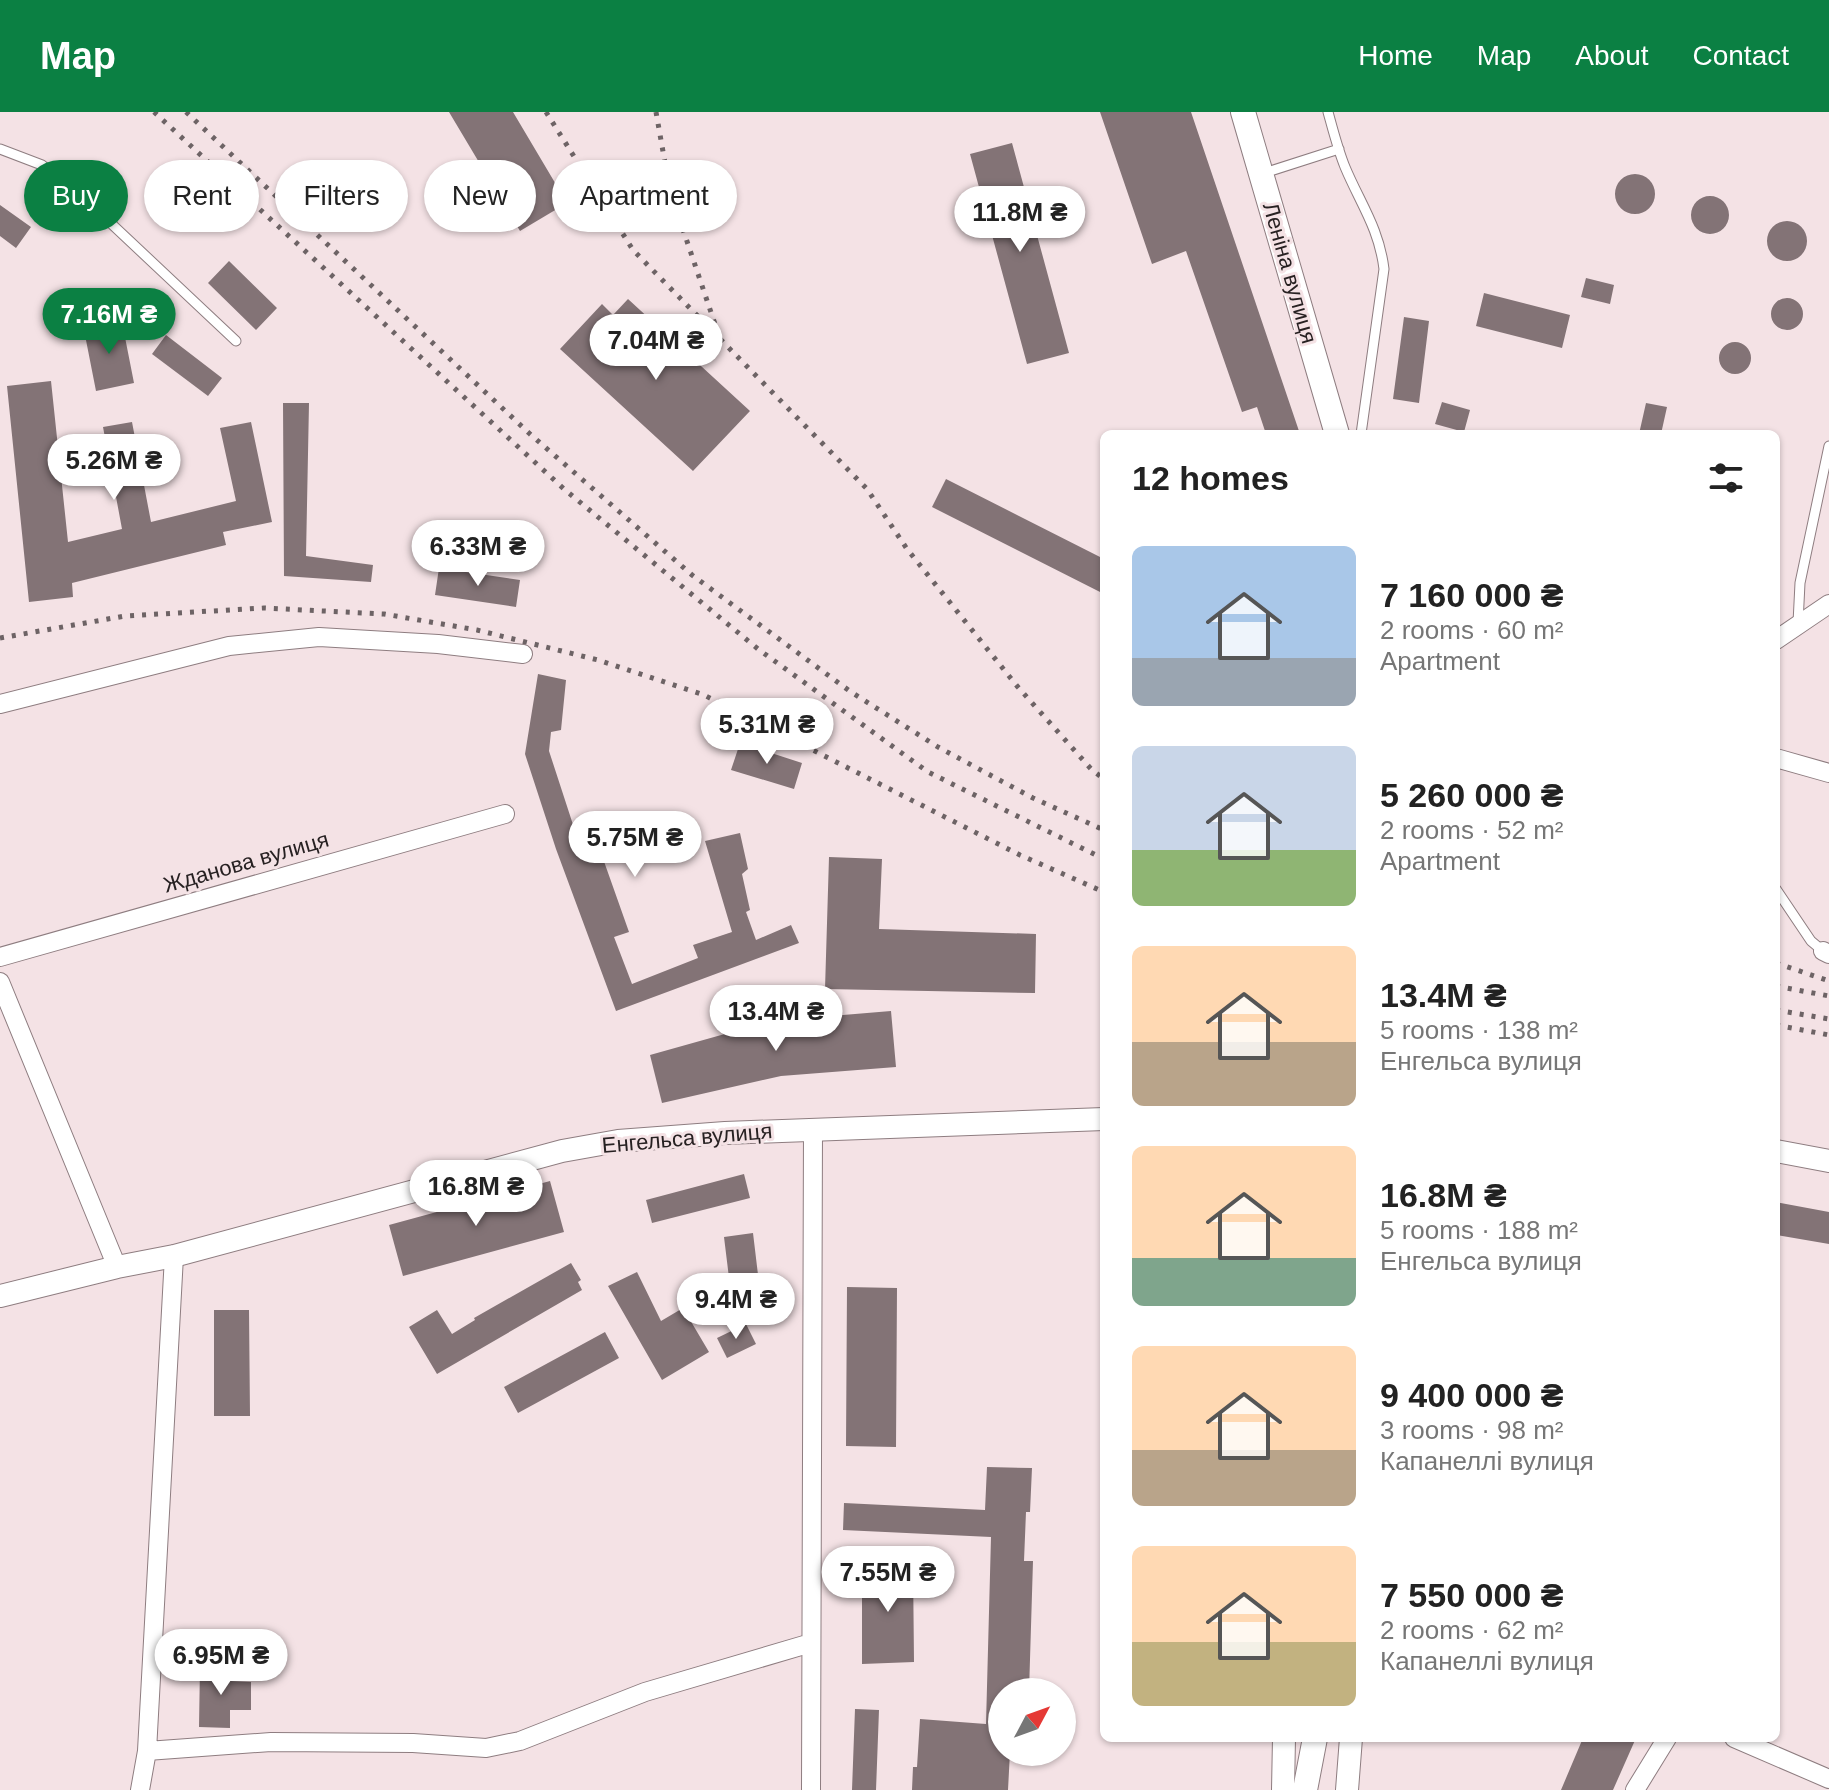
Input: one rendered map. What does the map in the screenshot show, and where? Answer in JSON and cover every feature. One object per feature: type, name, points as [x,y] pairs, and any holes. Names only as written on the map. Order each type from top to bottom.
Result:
[{"type":"main road","name":"Леніна вулиця","points":[[1243,112],[1336,430]]},
{"type":"main road","points":[[1305,1790],[1315,1743]]},
{"type":"main road","points":[[1315,1743],[1322,1790]]},
{"type":"street","points":[[1780,637],[1829,604]]},
{"type":"street","points":[[0,704],[229,646],[319,637],[438,644],[523,654]]},
{"type":"street","points":[[1780,760],[1829,773]]},
{"type":"street","name":"Жданова вулиця","points":[[0,957],[505,814]]},
{"type":"street","points":[[0,982],[117,1267]]},
{"type":"street","name":"Енгельса вулиця","points":[[0,1296],[174,1256],[562,1151],[618,1141],[813,1129],[1100,1119]]},
{"type":"street","points":[[811,1790],[813,1129]]},
{"type":"street","points":[[1780,1152],[1829,1161]]},
{"type":"street","points":[[140,1790],[147,1751],[174,1256]]},
{"type":"street","points":[[147,1751],[271,1742],[413,1743],[486,1748],[520,1741],[645,1692],[811,1643]]},
{"type":"street","points":[[1283,1790],[1284,1742]]},
{"type":"street","points":[[1347,1790],[1351,1742]]},
{"type":"street","points":[[1635,1790],[1665,1742]]},
{"type":"street","points":[[1743,1742],[1829,1779]]},
{"type":"lane","points":[[1328,112],[1345,167],[1374,224],[1384,269],[1362,430]]},
{"type":"lane","points":[[0,149],[42,165],[101,214],[236,341]]},
{"type":"lane","points":[[1261,174],[1339,149]]},
{"type":"lane","points":[[1798,623],[1800,583],[1829,446]]},
{"type":"lane","points":[[1780,895],[1811,941],[1826,953]]},
{"type":"building","points":[[449,112],[513,112],[552,178],[552,212],[536,221],[536,160],[478,160]]},
{"type":"building","points":[[1100,112],[1191,112],[1299,430],[1265,430],[1257,407],[1242,412],[1186,251],[1152,264]]},
{"type":"building","points":[[1012,143],[1069,353],[1027,364],[970,154]]},
{"type":"building","points":[[1635,174],[1649,180],[1655,194],[1649,208],[1635,214],[1621,208],[1615,194],[1621,180]]},
{"type":"building","points":[[1710,196],[1724,201],[1729,215],[1724,229],[1710,234],[1696,229],[1691,215],[1696,201]]},
{"type":"building","points":[[0,205],[24,222],[24,232],[27,232],[16,248],[0,236]]},
{"type":"building","points":[[1787,221],[1801,227],[1807,241],[1801,255],[1787,261],[1773,255],[1767,241],[1773,227]]},
{"type":"building","points":[[229,261],[277,308],[256,330],[208,283]]},
{"type":"building","points":[[1586,278],[1614,285],[1610,304],[1581,297]]},
{"type":"building","points":[[1484,293],[1570,315],[1562,348],[1476,326]]},
{"type":"building","points":[[1787,298],[1798,303],[1803,314],[1798,325],[1787,330],[1776,325],[1771,314],[1776,303]]},
{"type":"building","points":[[628,299],[750,411],[693,471],[560,349],[602,304],[613,315]]},
{"type":"building","points":[[1404,317],[1429,321],[1419,403],[1393,399]]},
{"type":"building","points":[[122,322],[134,383],[96,391],[84,330]]},
{"type":"building","points":[[166,335],[222,378],[208,396],[152,354]]},
{"type":"building","points":[[1735,342],[1746,347],[1751,358],[1746,369],[1735,374],[1724,369],[1719,358],[1724,347]]},
{"type":"building","points":[[51,381],[68,542],[122,529],[103,427],[132,422],[151,522],[236,501],[220,428],[251,422],[272,522],[223,532],[226,545],[72,583],[73,597],[29,602],[7,386]]},
{"type":"building","points":[[1442,402],[1470,410],[1465,430],[1435,424]]},
{"type":"building","points":[[283,403],[309,403],[306,556],[373,565],[371,582],[284,576]]},
{"type":"building","points":[[1646,403],[1667,407],[1662,430],[1640,430]]},
{"type":"building","points":[[946,479],[1100,557],[1100,592],[932,507]]},
{"type":"building","points":[[439,568],[520,580],[516,607],[435,595]]},
{"type":"building","points":[[538,674],[566,680],[561,730],[551,732],[549,751],[579,843],[595,836],[629,932],[614,937],[632,984],[698,958],[693,945],[732,932],[705,841],[740,833],[748,869],[742,874],[750,910],[746,912],[756,940],[791,925],[799,943],[616,1011],[556,849],[525,754]]},
{"type":"building","points":[[740,743],[802,763],[794,789],[731,770]]},
{"type":"building","points":[[829,857],[882,859],[879,929],[1036,934],[1035,993],[825,989]]},
{"type":"building","points":[[891,1011],[896,1067],[781,1076],[662,1103],[650,1055],[771,1021]]},
{"type":"building","points":[[744,1174],[750,1198],[652,1223],[646,1200]]},
{"type":"building","points":[[550,1181],[564,1232],[403,1276],[389,1225]]},
{"type":"building","points":[[1780,1203],[1829,1212],[1829,1244],[1780,1236]]},
{"type":"building","points":[[753,1233],[759,1283],[730,1286],[724,1237]]},
{"type":"building","points":[[571,1263],[581,1280],[578,1282],[582,1290],[437,1374],[409,1327],[437,1310],[452,1334],[474,1318]]},
{"type":"building","points":[[637,1272],[661,1321],[683,1308],[709,1352],[662,1380],[608,1286]]},
{"type":"building","points":[[847,1287],[897,1288],[896,1447],[846,1446]]},
{"type":"building","points":[[214,1310],[249,1310],[250,1416],[214,1416]]},
{"type":"building","points":[[746,1324],[756,1344],[727,1358],[717,1338]]},
{"type":"building","points":[[605,1332],[619,1358],[518,1413],[504,1387]]},
{"type":"building","points":[[987,1467],[1032,1468],[1024,1561],[1033,1561],[1029,1678],[988,1678],[988,1766],[1009,1766],[1008,1790],[912,1790],[920,1719],[986,1724],[991,1537],[843,1530],[844,1503],[985,1510]]},
{"type":"building","points":[[862,1564],[913,1565],[914,1662],[862,1664]]},
{"type":"building","points":[[200,1666],[231,1667],[231,1681],[251,1682],[251,1710],[230,1710],[230,1728],[199,1727]]},
{"type":"building","points":[[855,1709],[879,1710],[876,1790],[852,1790]]},
{"type":"building","points":[[1581,1742],[1634,1742],[1613,1790],[1561,1790]]},
{"type":"railway","points":[[154,112],[564,489],[758,649],[928,772],[1100,857]]},
{"type":"railway","points":[[186,112],[530,434],[692,575],[851,692],[938,747],[1033,798],[1100,828]]},
{"type":"railway","points":[[546,112],[633,250],[867,489],[907,549],[1017,686],[1100,776]]},
{"type":"railway","points":[[656,112],[670,191],[719,336]]},
{"type":"railway","points":[[0,638],[125,616],[264,608],[384,614],[477,630],[598,660],[704,695],[1020,855],[1100,890]]},
{"type":"railway","points":[[1780,964],[1829,981]]},
{"type":"railway","points":[[1780,987],[1829,996]]},
{"type":"railway","points":[[1780,1011],[1829,1019]]},
{"type":"railway","points":[[1780,1026],[1829,1035]]}]
